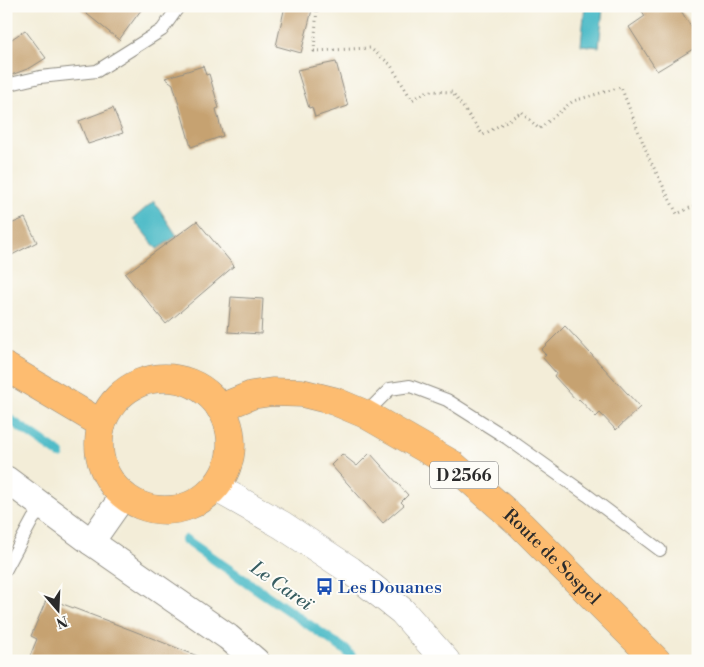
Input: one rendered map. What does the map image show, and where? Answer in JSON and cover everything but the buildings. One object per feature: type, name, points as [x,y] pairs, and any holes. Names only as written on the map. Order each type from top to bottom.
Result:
[{"type":"main road","points":[[6,367],[102,424]]},
{"type":"main road","points":[[164,378],[180,380],[196,386],[210,395],[220,408],[227,421],[231,448],[223,476],[204,497],[192,504],[164,510],[149,508],[136,503],[124,496],[114,486],[101,463],[99,437],[108,409],[119,396],[132,386],[148,380],[164,378]]},
{"type":"main road","name":"Route de Sospel","points":[[220,408],[252,395],[272,392],[302,393],[334,401],[365,414],[452,464],[521,525],[657,661]]},
{"type":"street","points":[[6,479],[91,542],[228,637],[256,661]]},
{"type":"street","points":[[214,487],[282,525],[350,570],[402,611],[446,661]]},
{"type":"street","points":[[91,542],[124,496]]},
{"type":"lane","points":[[6,85],[40,78],[97,71],[162,30],[179,6]]},
{"type":"lane","points":[[365,414],[390,389],[410,386],[446,400],[507,438],[660,550]]},
{"type":"lane","points":[[6,569],[34,519],[44,507]]},
{"type":"path","points":[[317,6],[314,51],[370,48],[390,64],[412,100],[428,91],[452,92],[483,135],[522,112],[539,129],[573,101],[621,87],[649,158],[678,214],[698,204]]},
{"type":"water","points":[[585,6],[603,8],[599,47],[581,45]]},
{"type":"water","points":[[154,201],[177,236],[157,249],[133,219]]},
{"type":"waterway","name":"Le Careï","points":[[6,417],[60,454]]},
{"type":"waterway","name":"Le Careï","points":[[186,540],[347,651],[355,661]]},
{"type":"place","name":"Les Douanes","points":[[324,587]]}]
